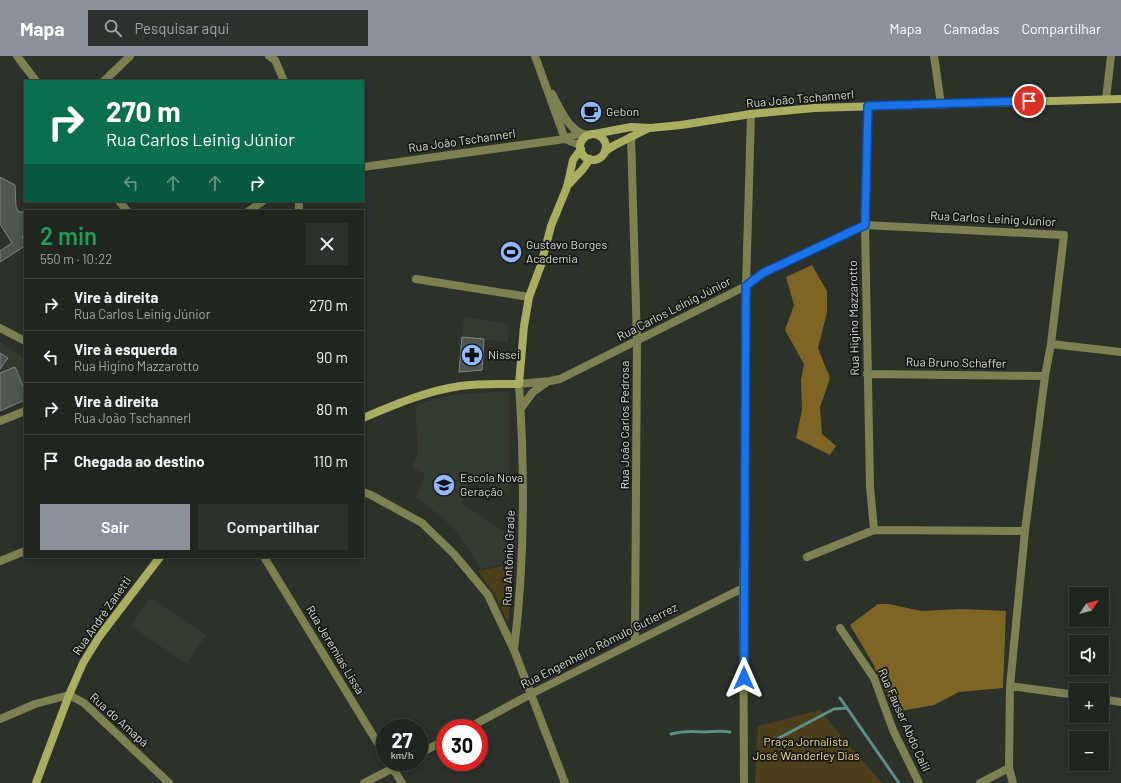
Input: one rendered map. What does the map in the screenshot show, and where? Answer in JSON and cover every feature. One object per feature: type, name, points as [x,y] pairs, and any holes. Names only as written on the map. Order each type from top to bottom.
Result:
[{"type":"main road","name":"Rua João Tschannerl","points":[[592,134],[631,127],[650,128],[681,125],[751,114],[814,108],[1121,99]]},
{"type":"main road","name":"Rua João Tschannerl","points":[[605,151],[614,145],[650,128]]},
{"type":"main road","points":[[592,134],[598,135],[605,142],[605,151],[599,158],[590,159],[586,157],[580,147],[582,140],[592,134]]},
{"type":"main road","name":"Rua Antônio Grade","points":[[519,384],[524,326],[529,297],[541,265],[551,226],[567,187],[573,160],[580,147]]},
{"type":"main road","name":"Rua Antônio Grade","points":[[567,187],[590,159]]},
{"type":"main road","points":[[364,418],[408,400],[440,390],[460,386],[519,384]]},
{"type":"main road","name":"Rua André Zanetti","points":[[36,783],[69,695],[83,663],[99,637],[159,558]]},
{"type":"street","points":[[17,56],[35,80]]},
{"type":"street","points":[[105,80],[130,56]]},
{"type":"street","points":[[535,56],[565,139]]},
{"type":"street","points":[[934,56],[941,104]]},
{"type":"street","points":[[1106,99],[1111,56]]},
{"type":"street","points":[[274,57],[284,80]]},
{"type":"street","points":[[540,72],[572,127],[580,133],[592,134]]},
{"type":"street","name":"Rua Higino Mazzarotto","points":[[868,106],[865,225],[870,486],[874,530]]},
{"type":"street","points":[[744,783],[743,588],[746,497],[746,286],[751,114]]},
{"type":"street","name":"Rua João Tschannerl","points":[[364,167],[565,139],[580,133]]},
{"type":"street","name":"Rua João Carlos Pedrosa","points":[[631,137],[637,341],[635,641]]},
{"type":"street","name":"Rua João Tschannerl","points":[[565,139],[580,147]]},
{"type":"street","points":[[250,210],[262,202]]},
{"type":"street","name":"Rua Carlos Leinig Júnior","points":[[519,384],[560,379],[746,286],[763,273],[865,225],[1064,235],[1051,344]]},
{"type":"street","points":[[416,279],[529,297]]},
{"type":"street","points":[[0,328],[24,340]]},
{"type":"street","points":[[1013,783],[1010,768],[1010,686],[1025,531],[1045,376],[1051,344],[1121,352]]},
{"type":"street","name":"Rua Bruno Schaffer","points":[[868,374],[1045,376]]},
{"type":"street","name":"Rua Carlos Leinig Júnior","points":[[521,408],[533,392],[550,381]]},
{"type":"street","name":"Rua Antônio Grade","points":[[519,384],[523,474],[522,570],[520,606],[514,650],[566,783]]},
{"type":"street","points":[[0,421],[24,411]]},
{"type":"street","points":[[364,492],[422,523],[454,554],[488,595],[514,650]]},
{"type":"street","points":[[807,557],[874,530],[1025,531]]},
{"type":"street","points":[[0,561],[24,551]]},
{"type":"street","name":"Rua Jeremias Lissa","points":[[265,558],[376,740]]},
{"type":"street","name":"Rua Engenheiro Rômulo Gutierrez","points":[[485,719],[635,641],[743,588]]},
{"type":"street","name":"Rua Fauser Abdo Calil","points":[[840,628],[874,678],[894,730],[919,783]]},
{"type":"street","points":[[1010,686],[1069,694]]},
{"type":"street","points":[[0,719],[35,704],[69,695]]},
{"type":"street","name":"Rua do Amapá","points":[[69,695],[84,703],[169,783]]},
{"type":"street","points":[[1109,700],[1121,702]]},
{"type":"street","points":[[980,783],[1010,768]]},
{"type":"street","points":[[364,783],[382,771]]},
{"type":"street","points":[[395,771],[402,783]]},
{"type":"shaded area","points":[[812,265],[827,291],[827,312],[818,348],[830,378],[820,407],[822,434],[836,446],[830,455],[796,438],[802,410],[801,380],[804,364],[785,330],[794,305],[786,277]]},
{"type":"shaded area","points":[[464,317],[509,324],[508,342],[462,337]]},
{"type":"shaded area","points":[[0,342],[24,358],[24,400],[0,411]]},
{"type":"shaded area","name":"Escola Nova Geração","points":[[509,391],[509,493],[470,477],[462,503],[508,534],[511,562],[481,569],[456,531],[442,517],[416,498],[425,474],[412,468],[418,452],[415,405],[449,395]]},
{"type":"shaded area","points":[[150,598],[206,635],[187,664],[131,626]]},
{"type":"shaded area","points":[[878,604],[889,604],[921,611],[962,609],[1006,611],[1003,688],[959,692],[934,705],[895,712],[872,662],[850,625]]},
{"type":"green space","points":[[512,564],[508,624],[496,596],[478,571]]},
{"type":"green space","name":"Praça Jornalista José Wanderley Dias","points":[[820,710],[882,783],[755,783],[758,726]]},
{"type":"building","points":[[0,177],[15,185],[16,207],[19,212],[24,212],[24,235],[22,237],[24,240],[24,247],[0,262],[0,251],[12,243],[0,224]]},
{"type":"building","name":"Nissei","points":[[462,337],[484,339],[482,370],[459,372]]},
{"type":"building","points":[[0,353],[8,358],[0,369]]},
{"type":"building","points":[[15,367],[24,389],[24,400],[0,411],[0,373]]},
{"type":"waterway","points":[[840,698],[899,783]]},
{"type":"waterway","points":[[779,738],[834,709],[847,708]]},
{"type":"waterway","points":[[671,734],[679,732],[730,732]]},
{"type":"place","name":"Gebon","points":[[591,112]]},
{"type":"place","name":"Gustavo Borges Academia","points":[[511,252]]},
{"type":"place","name":"Nissei","points":[[472,355]]},
{"type":"place","name":"Escola Nova Geração","points":[[444,485]]},
{"type":"route","points":[[744,678],[743,588],[746,497],[746,286],[763,273],[865,225],[868,106],[1029,101]]}]
